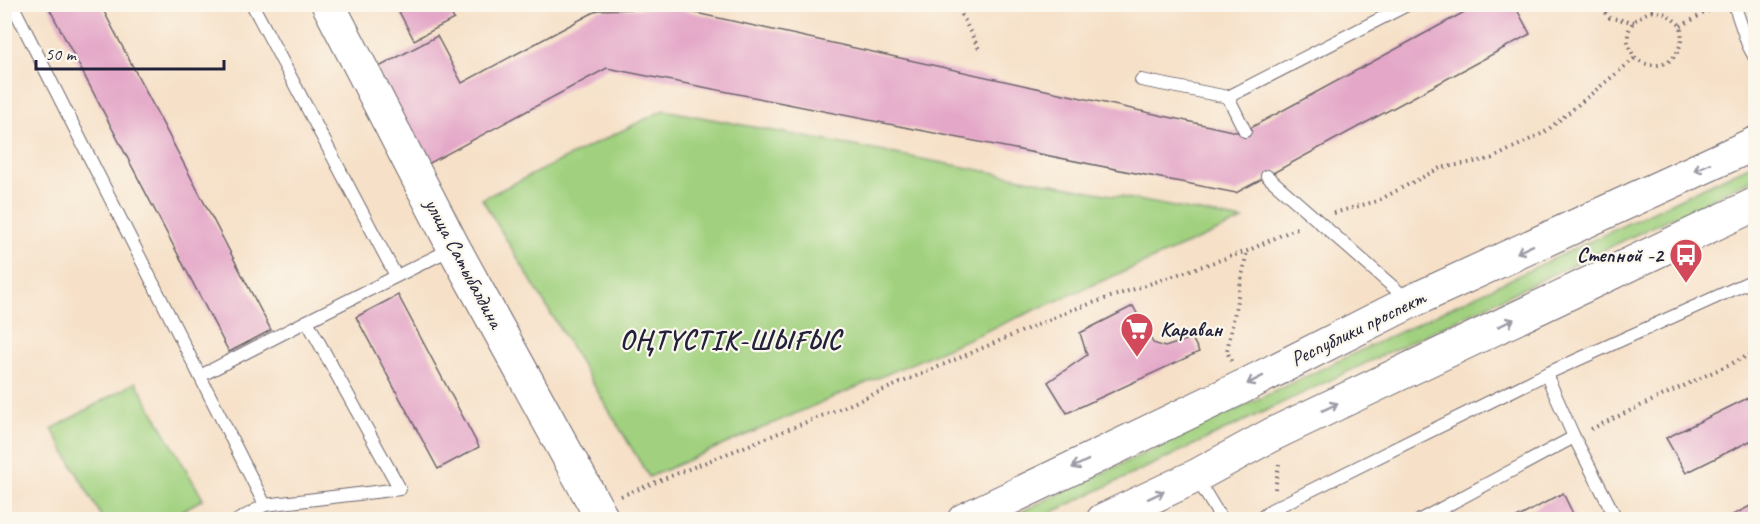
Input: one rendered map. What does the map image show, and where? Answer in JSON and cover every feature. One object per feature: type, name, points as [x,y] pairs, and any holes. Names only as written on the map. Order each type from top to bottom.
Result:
[{"type":"main road","name":"улица Сатыбалдина","points":[[328,4],[454,248],[600,513]]},
{"type":"main road","name":"Республики проспект","points":[[964,519],[1242,387],[1410,302],[1755,143]]},
{"type":"main road","points":[[1103,519],[1196,476],[1271,435],[1755,204]]},
{"type":"lane","points":[[12,4],[265,505]]},
{"type":"lane","points":[[252,4],[396,276]]},
{"type":"lane","points":[[1140,80],[1228,97],[1409,4]]},
{"type":"lane","points":[[1734,4],[1755,60]]},
{"type":"lane","points":[[1228,97],[1245,131]]},
{"type":"lane","points":[[1267,176],[1410,302]]},
{"type":"lane","points":[[200,376],[454,248]]},
{"type":"lane","points":[[1259,519],[1271,510],[1546,374],[1755,279]]},
{"type":"lane","points":[[238,519],[265,505],[400,489],[307,321]]},
{"type":"lane","points":[[1546,374],[1574,437],[1617,519]]},
{"type":"lane","points":[[1420,519],[1574,437]]},
{"type":"lane","points":[[1196,476],[1222,519]]},
{"type":"path","points":[[956,4],[980,51]]},
{"type":"path","points":[[1597,4],[1610,18],[1634,22]]},
{"type":"path","points":[[1681,26],[1721,4]]},
{"type":"path","points":[[1652,11],[1667,14],[1681,26],[1682,37],[1679,50],[1671,60],[1659,66],[1647,64],[1635,58],[1628,44],[1629,29],[1634,22],[1638,17],[1652,11]]},
{"type":"path","points":[[600,513],[1072,310],[1247,251],[1317,218],[1377,201],[1440,168],[1491,159],[1545,132],[1635,58]]},
{"type":"path","points":[[1227,351],[1247,251]]},
{"type":"path","points":[[1574,437],[1755,352]]},
{"type":"green space","points":[[664,110],[1243,220],[649,477],[482,199]]},
{"type":"green space","points":[[1755,163],[1755,178],[1038,519],[1006,519]]},
{"type":"green space","points":[[136,382],[203,499],[168,519],[103,519],[52,429]]},
{"type":"building","points":[[47,4],[100,4],[271,330],[229,352]]},
{"type":"building","points":[[395,4],[446,4],[454,19],[414,40]]},
{"type":"building","points":[[1479,4],[1514,4],[1530,34],[1236,193],[607,68],[428,164],[377,68],[437,36],[462,83],[598,10],[673,8],[1241,133]]},
{"type":"building","points":[[398,295],[479,447],[438,469],[356,317]]},
{"type":"building","points":[[1133,306],[1153,343],[1165,347],[1192,338],[1199,352],[1067,413],[1048,382],[1087,355],[1080,333]]},
{"type":"building","points":[[1756,394],[1756,438],[1686,473],[1666,438]]},
{"type":"building","points":[[1563,493],[1576,520],[1513,520]]},
{"type":"building","points":[[1756,503],[1756,520],[1723,520]]},
{"type":"place","name":"Степной -2","points":[[1686,284]]},
{"type":"place","name":"Караван","points":[[1137,358]]},
{"type":"district","name":"ОҢТҮСТІК-ШЫҒЫС","points":[[731,340]]}]
